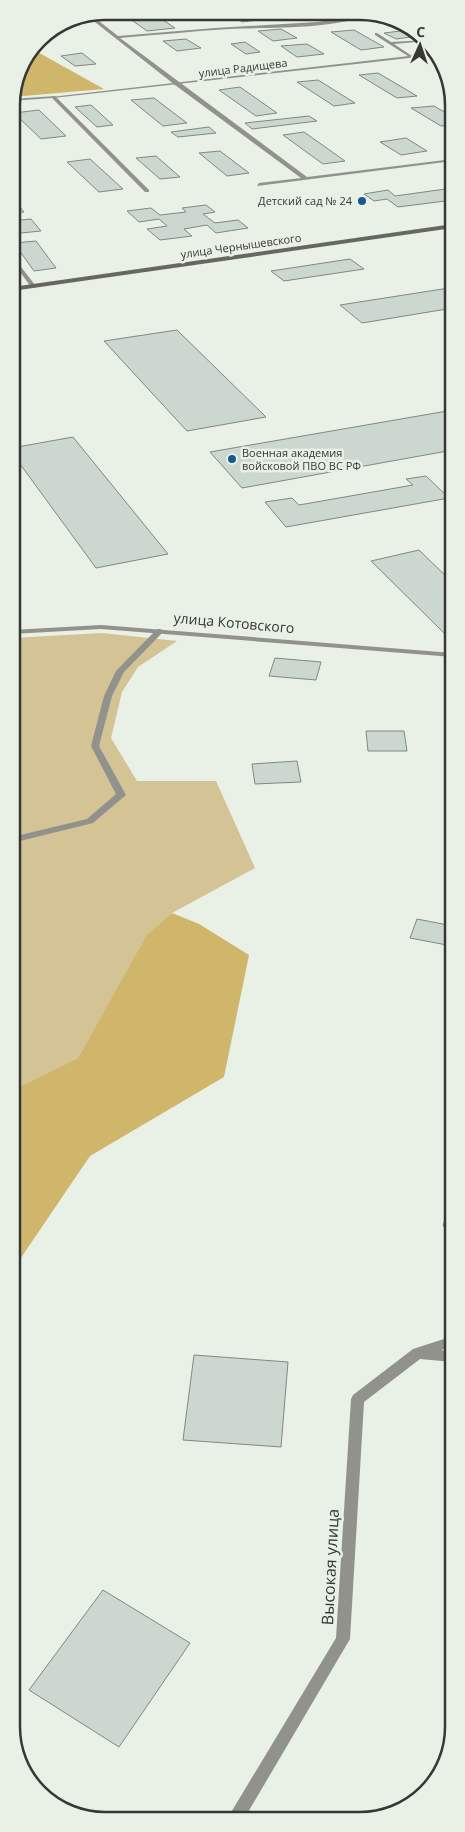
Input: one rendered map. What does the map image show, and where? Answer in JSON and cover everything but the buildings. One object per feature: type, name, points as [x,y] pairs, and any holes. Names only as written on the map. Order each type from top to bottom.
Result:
[{"type":"street","points":[[119,37],[228,28],[293,26],[348,20]]},
{"type":"street","points":[[96,21],[177,84],[306,179]]},
{"type":"street","points":[[376,34],[411,57]]},
{"type":"street","points":[[392,44],[416,42]]},
{"type":"street","name":"улица Радищева","points":[[20,99],[177,84],[428,55]]},
{"type":"street","points":[[54,97],[147,191]]},
{"type":"street","points":[[259,185],[445,161]]},
{"type":"street","name":"улица Чернышевского","points":[[20,288],[445,227]]},
{"type":"street","points":[[20,268],[33,286]]},
{"type":"street","name":"улица Котовского","points":[[20,632],[102,627],[445,654]]},
{"type":"street","points":[[20,838],[90,821],[121,795],[95,746],[108,696],[120,671],[160,631]]},
{"type":"street","name":"Высокая улица","points":[[239,1812],[344,1639],[358,1399],[418,1353],[445,1344]]},
{"type":"street","points":[[418,1353],[445,1355]]},
{"type":"shaded area","points":[[39,53],[104,89],[20,96],[26,72]]},
{"type":"shaded area","points":[[102,633],[177,641],[138,667],[122,692],[111,738],[137,781],[216,781],[255,868],[172,913],[148,935],[78,1058],[20,1086],[20,638]]},
{"type":"shaded area","points":[[172,913],[199,924],[249,955],[224,1077],[90,1156],[20,1259],[20,1086],[78,1058],[147,935]]},
{"type":"place","name":"Детский сад № 24","points":[[362,201]]},
{"type":"place","name":"Военная академия войсковой ПВО ВС РФ","points":[[232,459]]}]
